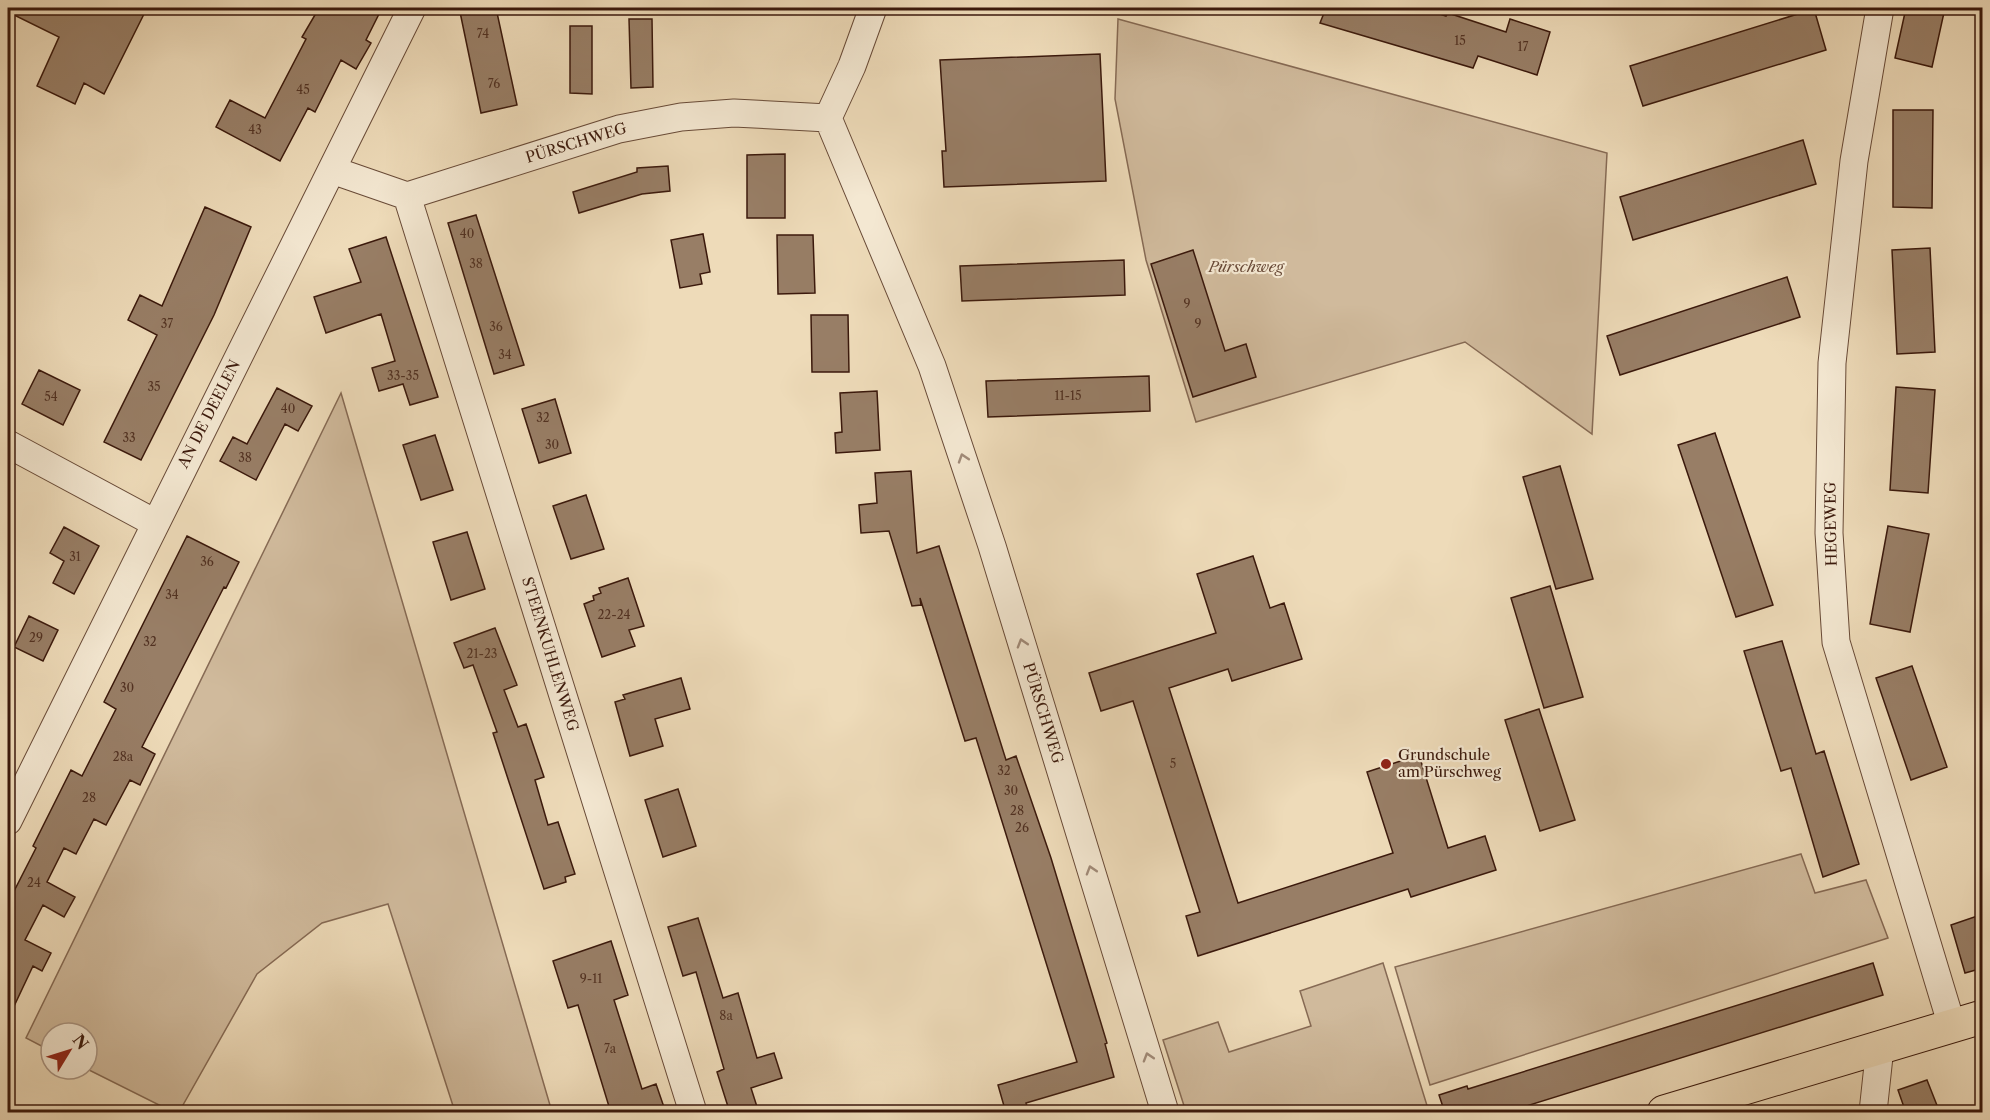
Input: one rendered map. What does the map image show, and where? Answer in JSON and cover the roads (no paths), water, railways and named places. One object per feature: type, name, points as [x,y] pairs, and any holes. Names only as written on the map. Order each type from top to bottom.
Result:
[{"type":"main road","points":[[1664,1113],[1983,1017]]},
{"type":"street","name":"AN DE DEELEN","points":[[8,821],[154,522],[412,8]]},
{"type":"street","points":[[828,118],[852,66],[873,8]]},
{"type":"street","name":"HEGEWEG","points":[[1880,8],[1854,161],[1832,363],[1829,533],[1836,642],[1952,1026]]},
{"type":"street","name":"PÜRSCHWEG","points":[[407,196],[619,129],[681,117],[734,113],[828,118],[932,366],[989,536],[1165,1113]]},
{"type":"street","points":[[332,170],[407,196]]},
{"type":"street","name":"STEENKUHLENWEG","points":[[407,196],[693,1113]]},
{"type":"street","points":[[8,444],[154,522]]},
{"type":"street","points":[[1873,1113],[1880,1047]]},
{"type":"place","name":"Grundschule am Pürschweg","points":[[1386,764]]},
{"type":"park label","name":"Pürschweg","points":[[1246,267]]}]
